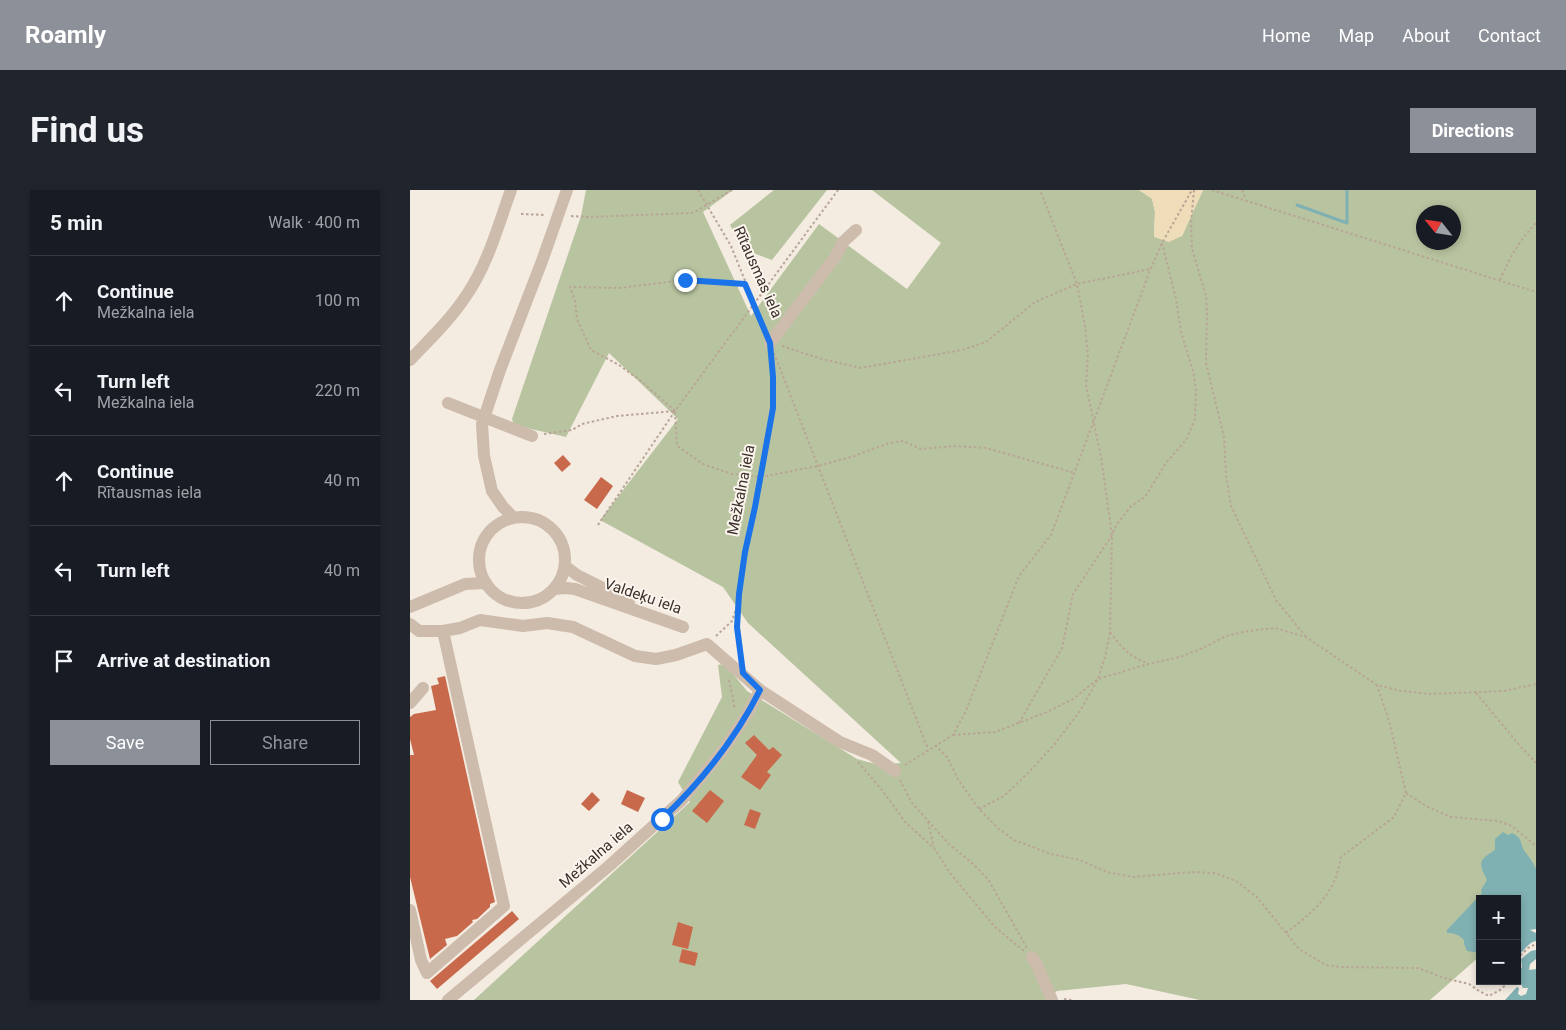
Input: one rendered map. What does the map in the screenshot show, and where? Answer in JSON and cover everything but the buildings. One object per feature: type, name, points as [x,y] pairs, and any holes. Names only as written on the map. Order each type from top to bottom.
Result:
[{"type":"street","points":[[410,360],[445,325],[467,295],[489,253],[511,190]]},
{"type":"street","points":[[513,518],[492,491],[484,456],[482,424],[500,370],[567,190]]},
{"type":"street","points":[[770,343],[836,256],[843,242],[856,230]]},
{"type":"street","points":[[448,403],[532,436]]},
{"type":"street","points":[[410,607],[465,584],[486,583],[481,573],[479,562],[483,542],[494,527],[503,521],[513,518],[537,519],[552,528],[562,543],[565,554],[565,566],[562,579],[554,590]]},
{"type":"street","name":"Valdeķu iela","points":[[486,583],[493,592],[502,598],[524,603],[540,599],[554,590],[575,589],[683,627],[577,575],[565,566]]},
{"type":"street","points":[[410,624],[419,631],[443,631],[460,628],[480,620],[523,626],[547,623],[573,627],[635,656],[656,659],[676,655],[706,644],[743,673],[760,690],[840,742],[872,755],[895,772]]},
{"type":"street","points":[[410,910],[421,960],[427,973],[504,906],[443,631]]},
{"type":"street","points":[[410,703],[423,688]]},
{"type":"street","name":"Mežkalna iela","points":[[448,1000],[682,800],[724,749],[749,711],[760,690]]},
{"type":"street","points":[[1032,957],[1052,1000]]},
{"type":"path","name":"Rītausmas iela","points":[[698,190],[731,246],[745,284],[755,304],[928,749]]},
{"type":"path","points":[[569,216],[693,213],[732,190]]},
{"type":"path","points":[[598,525],[675,411],[838,190]]},
{"type":"path","points":[[979,809],[1004,796],[1054,745],[1080,711],[1098,679],[1110,632],[1112,535],[1101,457],[1086,385],[1088,356],[1077,284],[1040,190]]},
{"type":"path","points":[[953,735],[965,712],[1019,576],[1052,535],[1151,268],[1162,243],[1193,190]]},
{"type":"path","points":[[1193,190],[1192,249],[1206,296],[1206,363],[1224,437],[1230,506],[1276,600],[1306,637],[1376,685],[1401,691],[1430,694],[1504,691],[1536,684]]},
{"type":"path","points":[[1212,190],[1536,292]]},
{"type":"path","points":[[1242,190],[1246,200]]},
{"type":"path","points":[[521,214],[550,215]]},
{"type":"path","points":[[1500,280],[1520,239],[1536,223]]},
{"type":"path","points":[[1018,724],[1062,648],[1073,594],[1112,535],[1117,524],[1131,506],[1145,497],[1166,463],[1186,440],[1195,419],[1196,390],[1193,371],[1181,332],[1176,298],[1162,243]]},
{"type":"path","points":[[770,343],[822,359],[861,368],[962,350],[986,342],[1035,302],[1077,284],[1151,268]]},
{"type":"path","points":[[745,284],[685,280],[619,288],[570,287],[575,301],[577,319],[591,350],[619,365],[641,381],[675,411],[677,446],[703,464],[732,474],[761,476],[818,466],[903,440],[921,449],[954,446],[986,448],[1075,473]]},
{"type":"path","name":"Mežkalna iela","points":[[743,673],[737,627],[738,602],[745,552],[773,408],[770,343]]},
{"type":"path","points":[[532,436],[572,430],[582,424],[617,416],[675,411]]},
{"type":"path","points":[[706,644],[732,621],[738,602]]},
{"type":"path","points":[[1032,957],[988,879],[950,845],[928,822],[912,803],[895,772],[928,749],[953,735],[995,732],[1018,724],[1073,699],[1098,679],[1148,664],[1180,657],[1226,636],[1275,628],[1306,637]]},
{"type":"path","points":[[1110,632],[1123,649],[1134,658],[1148,664]]},
{"type":"path","points":[[729,678],[738,726]]},
{"type":"path","points":[[1286,933],[1314,911],[1327,895],[1338,875],[1341,857],[1394,817],[1406,793],[1389,722],[1376,685]]},
{"type":"path","points":[[1476,693],[1536,762]]},
{"type":"path","points":[[935,745],[947,757],[959,781],[979,809],[999,829],[1014,840],[1051,854],[1080,860],[1107,872],[1133,877],[1192,872],[1215,873],[1236,880],[1257,897],[1299,949],[1326,965],[1340,967],[1418,968],[1444,978],[1469,984],[1489,996],[1506,985]]},
{"type":"path","points":[[853,756],[882,790],[906,823],[934,848],[950,873],[995,927],[1032,957]]},
{"type":"path","points":[[1406,793],[1428,807],[1450,817],[1498,821],[1512,826],[1536,846]]},
{"type":"path","points":[[928,822],[934,848]]},
{"type":"path","points":[[1521,955],[1528,948],[1536,944]]},
{"type":"green space","points":[[586,190],[733,190],[703,212],[751,316],[819,224],[907,289],[941,243],[872,190],[1139,190],[1152,198],[1155,212],[1154,237],[1182,236],[1203,190],[1536,190],[1536,906],[1521,900],[1521,895],[1476,895],[1476,960],[1430,1000],[1200,1000],[1126,984],[1057,991],[1046,1000],[474,1000],[690,802],[678,782],[722,697],[718,665],[723,664],[747,691],[857,759],[879,765],[901,763],[748,623],[723,587],[600,520],[678,419],[609,353],[566,437],[514,425],[512,419],[581,216]]},
{"type":"green space","points":[[774,190],[827,190],[772,260],[745,250],[730,225]]},
{"type":"sand","points":[[1139,190],[1203,190],[1182,236],[1169,242],[1154,237],[1155,212],[1152,199]]},
{"type":"water","points":[[1503,832],[1508,835],[1512,833],[1518,837],[1523,849],[1536,869],[1536,929],[1530,930],[1536,933],[1536,941],[1530,943],[1521,953],[1521,895],[1480,895],[1487,880],[1481,863],[1485,857],[1495,850],[1495,839]]},
{"type":"water","points":[[1476,899],[1476,952],[1467,951],[1464,940],[1453,933],[1447,933],[1447,930]]},
{"type":"water","points":[[1536,950],[1536,959],[1530,964],[1529,970],[1536,969],[1536,1000],[1505,1000],[1517,987],[1519,988],[1518,994],[1521,996],[1526,994],[1528,988],[1523,988],[1521,984],[1521,959],[1531,951]]},
{"type":"waterway","points":[[1297,205],[1347,223],[1347,190]]},
{"type":"route","points":[[662,819],[682,800],[724,749],[749,711],[760,690],[743,673],[737,627],[739,594],[745,552],[773,408],[770,343],[745,284],[685,280]]}]
